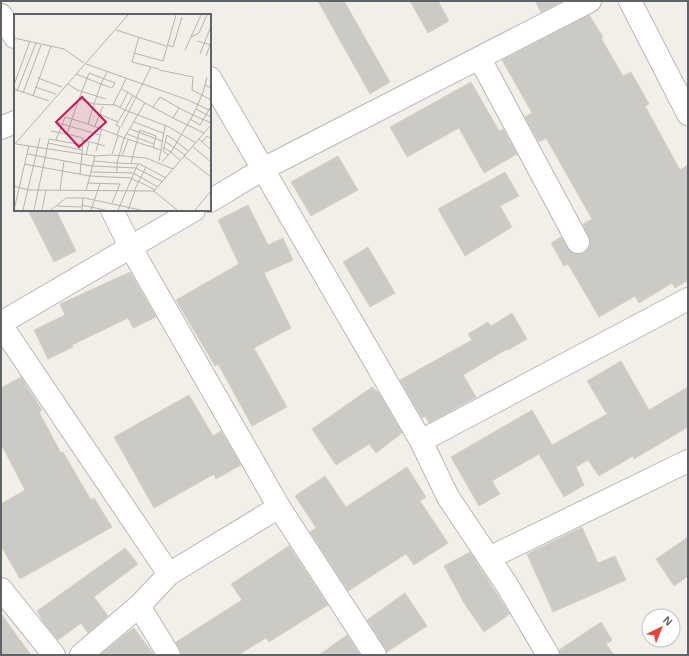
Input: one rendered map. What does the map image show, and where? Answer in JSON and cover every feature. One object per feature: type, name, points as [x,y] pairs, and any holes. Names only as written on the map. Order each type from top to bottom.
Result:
[{"type":"street","points":[[211,200],[263,169],[480,59],[590,1]]},
{"type":"street","points":[[630,1],[688,114]]},
{"type":"street","points":[[1,16],[14,36]]},
{"type":"street","points":[[480,59],[578,242]]},
{"type":"street","points":[[211,80],[421,441],[448,498],[489,558],[548,655]]},
{"type":"street","points":[[1,128],[14,122]]},
{"type":"street","points":[[112,211],[131,248],[279,507],[376,655]]},
{"type":"street","points":[[169,574],[1,324],[192,211]]},
{"type":"street","points":[[421,441],[688,298]]},
{"type":"street","points":[[489,558],[688,461]]},
{"type":"street","points":[[81,655],[139,606],[169,574],[279,507]]},
{"type":"street","points":[[1,589],[54,655]]},
{"type":"street","points":[[139,606],[169,655]]},
{"type":"building","points":[[318,1],[344,1],[390,82],[370,94]]},
{"type":"building","points":[[410,1],[438,1],[449,21],[428,33]]},
{"type":"building","points":[[535,1],[563,1],[541,12]]},
{"type":"building","points":[[589,15],[603,37],[601,38],[623,76],[631,72],[649,104],[645,106],[680,170],[688,165],[688,280],[675,288],[672,283],[639,303],[635,296],[599,317],[568,264],[564,266],[551,243],[561,237],[571,252],[577,254],[584,253],[589,248],[590,242],[583,224],[592,219],[546,138],[539,142],[525,117],[532,113],[502,60]]},
{"type":"building","points":[[471,82],[499,131],[503,129],[517,154],[484,173],[459,128],[407,157],[390,127]]},
{"type":"building","points":[[338,156],[358,190],[311,216],[291,182]]},
{"type":"building","points":[[505,172],[519,196],[500,206],[512,227],[465,256],[438,209]]},
{"type":"building","points":[[248,205],[268,245],[283,238],[293,260],[264,273],[291,328],[254,348],[287,407],[252,426],[218,364],[215,366],[176,300],[239,264],[218,220]]},
{"type":"building","points":[[28,211],[56,211],[76,251],[54,262]]},
{"type":"building","points":[[368,247],[395,293],[370,307],[343,262]]},
{"type":"building","points":[[130,272],[156,317],[133,328],[128,318],[72,345],[73,347],[48,359],[34,330],[65,315],[60,304]]},
{"type":"building","points":[[512,313],[527,339],[463,375],[476,397],[429,423],[425,416],[422,418],[400,380],[472,340],[468,334],[488,322],[491,326]]},
{"type":"building","points":[[621,361],[649,410],[688,387],[688,427],[634,459],[633,456],[599,476],[588,460],[576,467],[584,485],[564,497],[539,454],[492,481],[500,494],[479,506],[451,457],[532,410],[552,445],[607,414],[587,381]]},
{"type":"building","points":[[21,377],[42,410],[39,412],[61,453],[63,452],[91,500],[94,498],[112,527],[20,579],[1,546],[1,504],[25,490],[1,444],[1,388]]},
{"type":"building","points":[[372,387],[379,393],[402,433],[376,453],[369,444],[336,465],[312,429]]},
{"type":"building","points":[[189,395],[213,436],[221,431],[241,465],[216,479],[214,474],[154,508],[114,437]]},
{"type":"building","points":[[407,467],[426,497],[420,501],[448,543],[414,565],[406,554],[348,591],[310,532],[316,528],[295,496],[325,476],[346,507]]},
{"type":"building","points":[[582,527],[598,563],[615,556],[626,580],[553,612],[527,554]]},
{"type":"building","points":[[688,537],[688,576],[674,586],[656,559]]},
{"type":"building","points":[[289,546],[328,605],[269,642],[266,638],[238,655],[181,655],[176,642],[242,600],[231,584]]},
{"type":"building","points":[[125,548],[138,564],[94,597],[108,616],[88,633],[81,623],[58,640],[44,623],[37,611]]},
{"type":"building","points":[[470,552],[510,614],[484,632],[464,603],[444,566]]},
{"type":"building","points":[[405,593],[427,626],[387,652],[367,620]]},
{"type":"building","points":[[1,614],[31,655],[1,655]]},
{"type":"building","points":[[601,622],[612,640],[606,644],[614,655],[560,655],[559,650]]},
{"type":"building","points":[[134,628],[154,655],[100,655],[123,636]]},
{"type":"building","points":[[347,635],[360,655],[319,655]]}]
